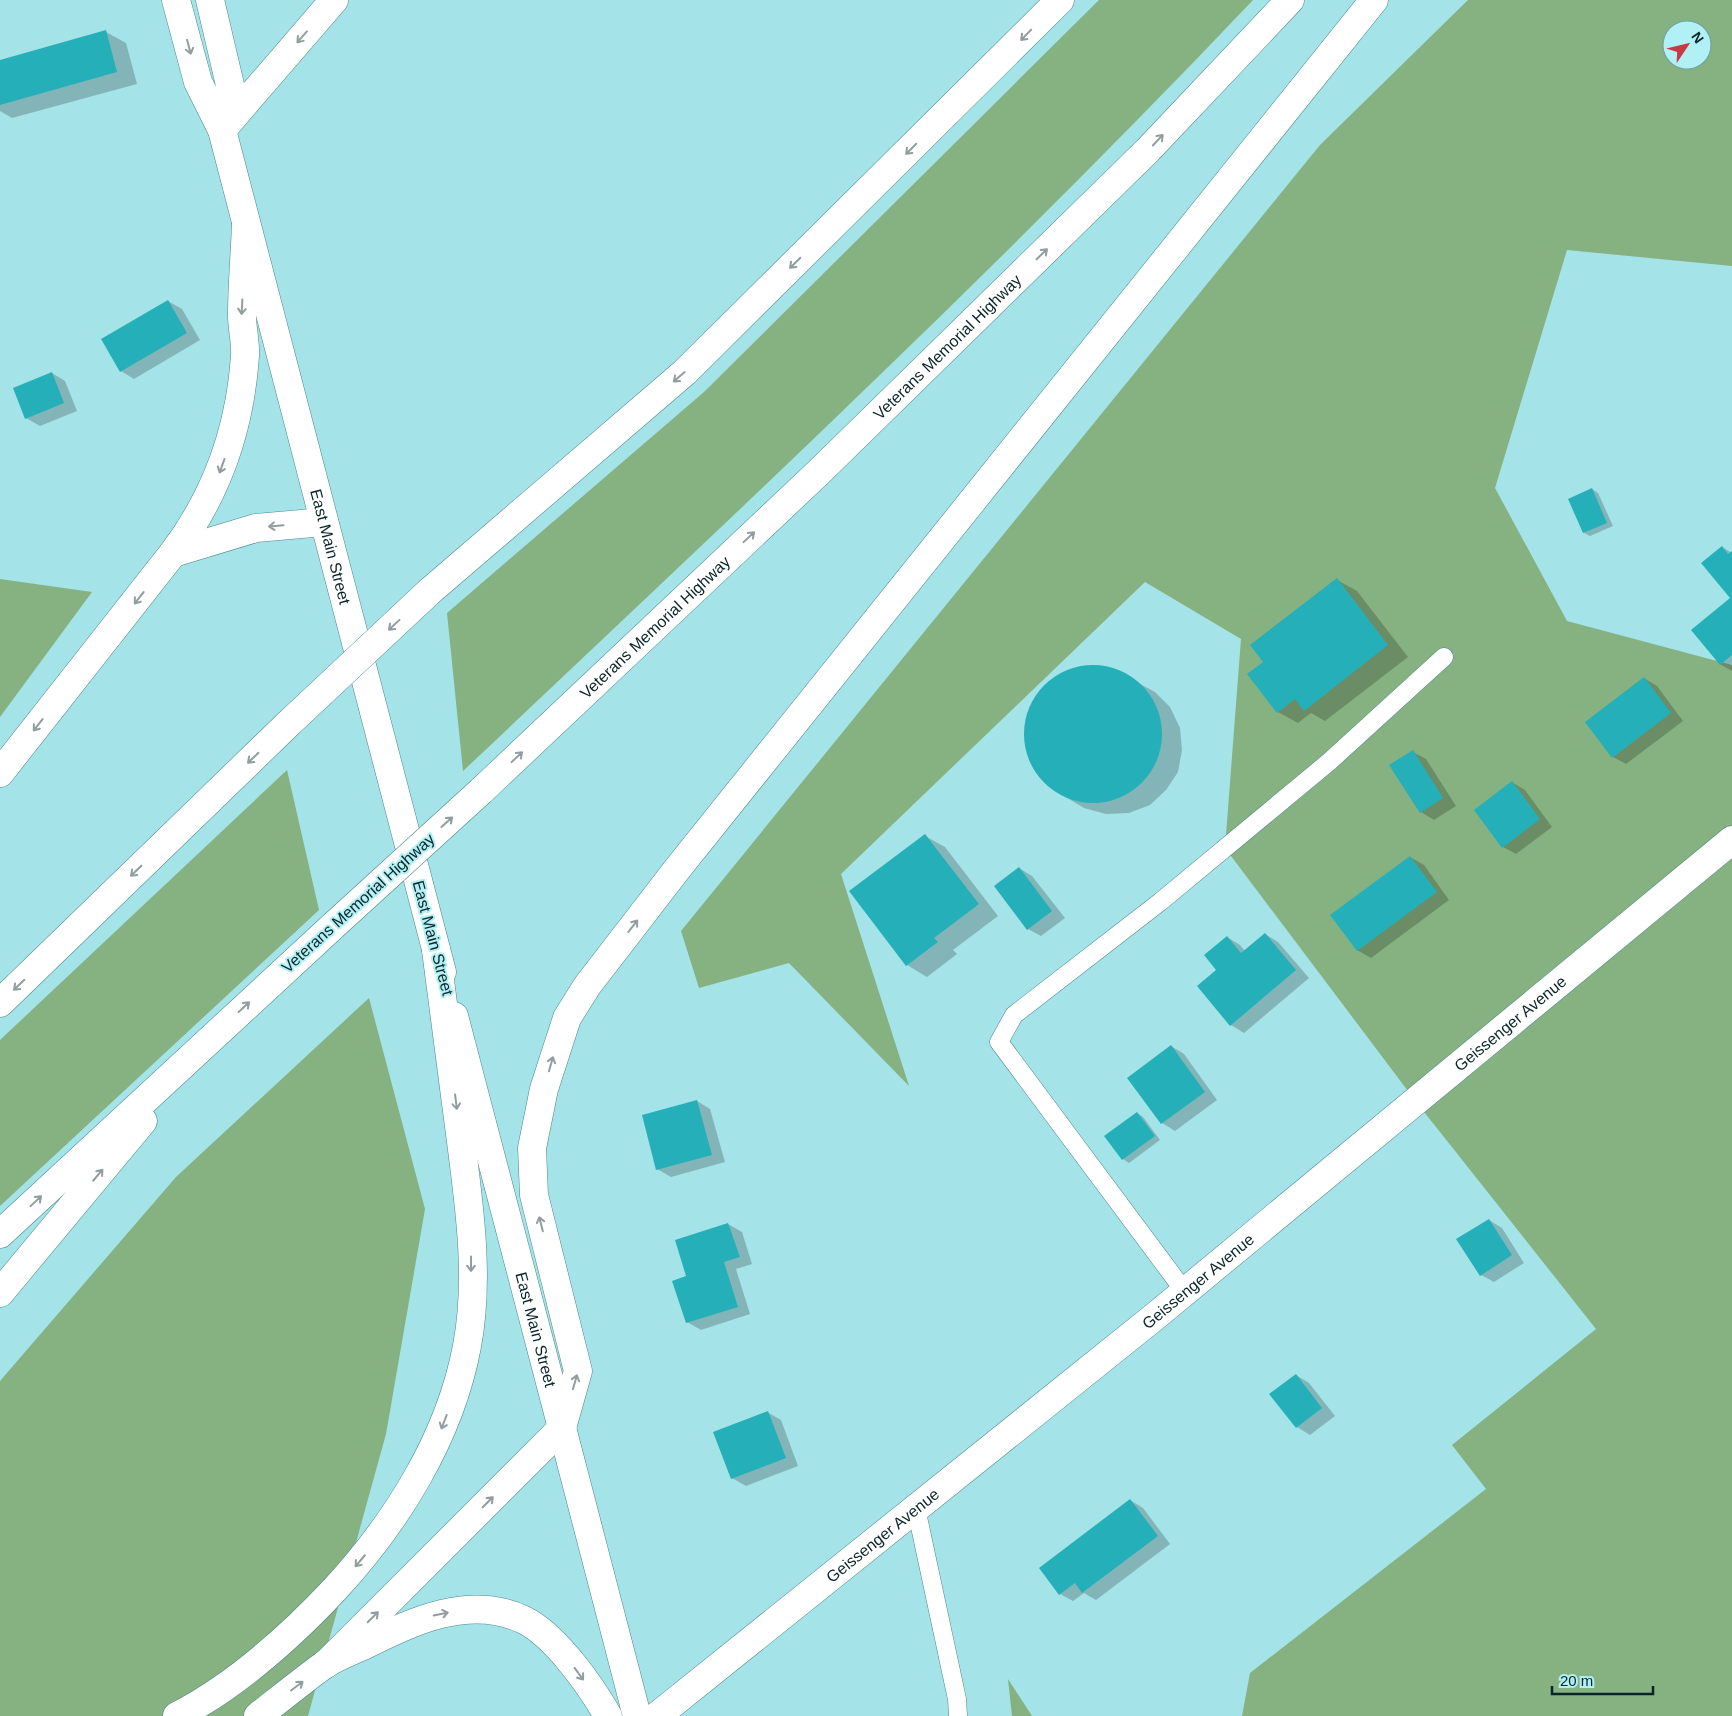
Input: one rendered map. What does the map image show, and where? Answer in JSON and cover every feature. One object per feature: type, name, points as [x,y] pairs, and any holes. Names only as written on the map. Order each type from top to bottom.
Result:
[{"type":"main road","name":"East Main Street","points":[[176,0],[198,82],[222,130],[637,1716]]},
{"type":"main road","name":"East Main Street","points":[[210,0],[230,84],[222,130]]},
{"type":"main road","points":[[222,130],[334,0]]},
{"type":"main road","points":[[0,1003],[288,724],[430,592],[685,372],[1060,0]]},
{"type":"main road","name":"Veterans Memorial Highway","points":[[0,1234],[481,791],[819,472],[1148,150],[1290,0]]},
{"type":"main road","points":[[258,1716],[326,1664],[562,1428],[578,1371],[534,1195],[532,1148],[544,1089],[568,1018],[587,986],[678,868],[1374,0]]},
{"type":"main road","points":[[0,773],[173,553],[214,489],[230,443],[241,394],[245,354],[242,315],[246,223]]},
{"type":"main road","points":[[173,553],[256,528],[324,522]]},
{"type":"main road","name":"Geissenger Avenue","points":[[657,1716],[1185,1292],[1732,840]]},
{"type":"main road","points":[[177,1716],[226,1687],[255,1664],[321,1603],[356,1566],[385,1530],[406,1497],[442,1429],[457,1388],[467,1346],[471,1313],[471,1231],[436,950]]},
{"type":"main road","points":[[0,1293],[214,1035]]},
{"type":"main road","points":[[326,1664],[412,1622],[444,1613],[471,1610],[499,1612],[524,1620],[548,1638],[569,1661],[608,1716]]},
{"type":"lane","points":[[1185,1292],[998,1042],[1014,1015],[1160,902],[1330,761],[1444,658]]},
{"type":"lane","points":[[916,1508],[958,1698],[958,1716]]},
{"type":"green space","points":[[1099,0],[1253,0],[1061,198],[963,295],[463,771],[447,613],[704,392]]},
{"type":"green space","points":[[1468,0],[1732,0],[1732,266],[1567,250],[1495,488],[1567,621],[1732,665],[1732,1716],[1242,1716],[1250,1673],[1486,1489],[1452,1445],[1596,1329],[1417,1103],[1225,848],[1241,639],[1145,582],[841,874],[909,1086],[789,963],[699,988],[681,931],[1320,145]]},
{"type":"green space","points":[[0,579],[92,592],[0,717]]},
{"type":"green space","points":[[287,770],[319,910],[0,1206],[0,1040]]},
{"type":"green space","points":[[369,998],[425,1209],[386,1434],[308,1716],[0,1716],[0,1381],[176,1177]]},
{"type":"green space","points":[[1008,1679],[1032,1716],[1012,1716]]},
{"type":"building","points":[[106,30],[117,72],[0,105],[0,60]]},
{"type":"building","points":[[168,300],[187,333],[120,372],[101,339]]},
{"type":"building","points":[[52,372],[64,403],[25,419],[13,388]]},
{"type":"building","points":[[1592,488],[1607,523],[1583,533],[1568,499]]},
{"type":"building","points":[[1722,546],[1728,554],[1732,551],[1732,655],[1720,665],[1691,630],[1730,598],[1701,563]]},
{"type":"building","points":[[1337,578],[1388,645],[1304,711],[1295,699],[1277,713],[1247,674],[1263,662],[1250,645]]},
{"type":"building","points":[[1093,665],[1119,670],[1142,685],[1157,708],[1162,734],[1157,760],[1142,783],[1119,798],[1093,803],[1067,798],[1044,783],[1029,760],[1024,734],[1029,708],[1044,685],[1067,670]]},
{"type":"building","points":[[1644,677],[1671,713],[1612,758],[1585,722]]},
{"type":"building","points":[[1413,750],[1443,798],[1420,813],[1389,765]]},
{"type":"building","points":[[1512,781],[1540,819],[1502,848],[1474,810]]},
{"type":"building","points":[[925,834],[979,904],[934,938],[938,942],[906,966],[849,891]]},
{"type":"building","points":[[1410,856],[1437,892],[1357,951],[1330,915]]},
{"type":"building","points":[[1019,867],[1052,911],[1027,930],[994,886]]},
{"type":"building","points":[[1265,933],[1296,970],[1230,1026],[1197,986],[1216,970],[1204,955],[1227,936],[1241,953]]},
{"type":"building","points":[[1171,1045],[1205,1092],[1161,1124],[1127,1078]]},
{"type":"building","points":[[697,1100],[712,1155],[656,1170],[642,1115]]},
{"type":"building","points":[[1137,1112],[1155,1136],[1122,1160],[1104,1136]]},
{"type":"building","points":[[1489,1219],[1512,1255],[1480,1276],[1456,1239]]},
{"type":"building","points":[[728,1223],[740,1257],[724,1262],[738,1307],[686,1323],[672,1281],[686,1276],[675,1240]]},
{"type":"building","points":[[1296,1374],[1322,1408],[1296,1428],[1269,1394]]},
{"type":"building","points":[[768,1411],[786,1458],[731,1479],[713,1432]]},
{"type":"building","points":[[1130,1499],[1158,1536],[1082,1593],[1075,1583],[1059,1595],[1039,1568]]}]
